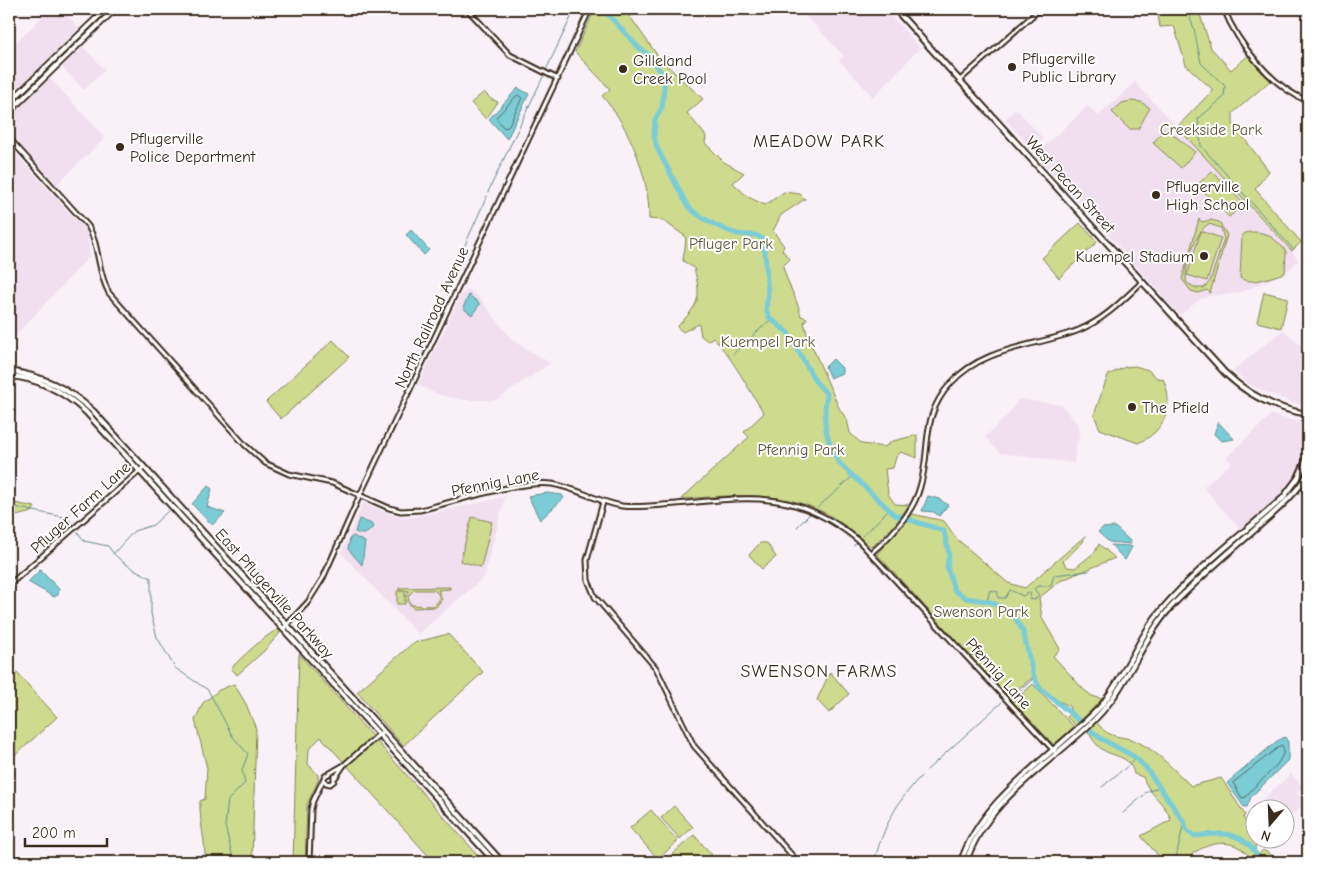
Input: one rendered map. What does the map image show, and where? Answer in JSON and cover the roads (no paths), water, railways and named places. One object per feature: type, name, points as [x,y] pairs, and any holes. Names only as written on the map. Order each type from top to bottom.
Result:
[{"type":"main road","points":[[9,103],[106,9]]},
{"type":"main road","points":[[9,112],[115,9]]},
{"type":"main road","name":"West Pecan Street","points":[[895,9],[1233,381],[1262,400],[1289,410],[1308,414]]},
{"type":"main road","name":"East Pflugerville Parkway","points":[[9,371],[46,379],[80,399],[286,624],[495,862]]},
{"type":"main road","name":"East Pflugerville Parkway","points":[[9,376],[48,386],[75,402],[140,470],[282,628],[502,862]]},
{"type":"main road","points":[[1075,735],[1115,687],[1147,630],[1167,604],[1283,498],[1298,478],[1308,456]]},
{"type":"main road","points":[[961,862],[970,840],[992,807],[1096,718],[1117,693],[1151,633],[1171,608],[1284,505],[1304,482],[1308,474]]},
{"type":"main road","points":[[1298,478],[1304,482]]},
{"type":"main road","points":[[1115,687],[1117,693]]},
{"type":"main road","points":[[966,862],[974,842],[996,810],[1055,752]]},
{"type":"street","points":[[467,9],[510,55],[558,79]]},
{"type":"street","name":"North Railroad Avenue","points":[[286,624],[301,610],[316,591],[590,9]]},
{"type":"street","points":[[960,80],[1040,9]]},
{"type":"street","points":[[1224,9],[1234,33],[1262,65],[1284,88],[1308,101]]},
{"type":"street","name":"Pfennig Lane","points":[[9,138],[88,226],[94,241],[104,282],[110,293],[252,452],[265,464],[279,471],[332,483],[389,508],[410,511],[522,486],[547,484],[565,487],[603,502],[629,507],[737,498],[782,501],[814,511],[836,522],[858,540],[1055,752]]},
{"type":"street","points":[[871,554],[908,512],[921,483],[930,420],[944,392],[955,378],[989,356],[1068,334],[1091,325],[1107,314],[1142,282]]},
{"type":"street","name":"Pfluger Farm Lane","points":[[9,585],[144,467]]},
{"type":"street","points":[[603,502],[587,560],[588,580],[594,595],[656,668],[694,746],[798,862]]},
{"type":"street","points":[[282,628],[286,624]]},
{"type":"street","points":[[309,862],[311,809],[326,774],[330,774],[344,765],[381,732]]},
{"type":"street","points":[[319,789],[332,783],[344,765]]},
{"type":"street","points":[[330,774],[334,778]]},
{"type":"street","points":[[324,779],[328,784]]},
{"type":"water","points":[[518,88],[529,94],[507,139],[489,119]]},
{"type":"water","points":[[411,230],[429,250],[424,255],[406,235]]},
{"type":"water","points":[[469,295],[480,304],[472,315],[463,308]]},
{"type":"water","points":[[833,359],[842,368],[842,373],[830,378],[825,367]]},
{"type":"water","points":[[1218,422],[1234,439],[1221,441],[1214,434]]},
{"type":"water","points":[[208,486],[212,489],[207,507],[225,513],[212,525],[192,504]]},
{"type":"water","points":[[547,493],[562,495],[564,498],[540,520],[528,496]]},
{"type":"water","points":[[928,496],[939,499],[948,505],[939,516],[934,512],[922,511]]},
{"type":"water","points":[[359,519],[372,524],[373,527],[365,534],[355,532]]},
{"type":"water","points":[[1115,527],[1131,544],[1109,542],[1098,532],[1102,528]]},
{"type":"water","points":[[353,536],[365,542],[362,565],[348,549],[350,538]]},
{"type":"water","points":[[1111,545],[1130,546],[1132,547],[1125,560]]},
{"type":"water","points":[[40,570],[59,589],[58,595],[54,597],[28,582]]},
{"type":"water","points":[[1285,737],[1288,742],[1288,760],[1251,798],[1244,798],[1244,807],[1227,783],[1277,741]]},
{"type":"waterway","points":[[546,70],[575,9]]},
{"type":"waterway","points":[[603,9],[639,48],[649,55],[665,78],[662,107],[655,120],[654,136],[657,148],[687,205],[703,218],[726,230],[738,234],[755,235],[764,240],[768,294],[766,309],[769,317],[788,333],[815,381],[827,394],[826,430],[831,447],[840,464],[895,515],[944,531],[949,554],[947,566],[954,590],[966,598],[991,602],[1013,615],[1023,631],[1033,674],[1039,687],[1100,738],[1135,757],[1146,768],[1184,822],[1187,831],[1194,836],[1210,834],[1233,836],[1247,843],[1262,862]]},
{"type":"waterway","points":[[1187,9],[1194,29],[1201,63],[1225,86],[1224,97],[1198,119],[1201,146],[1293,249]]},
{"type":"waterway","points":[[488,192],[543,77]]},
{"type":"waterway","points":[[460,256],[487,196]]},
{"type":"waterway","points":[[454,267],[457,257]]},
{"type":"waterway","points":[[733,354],[770,320]]},
{"type":"waterway","points":[[842,486],[853,476]]},
{"type":"waterway","points":[[818,507],[840,488]]},
{"type":"waterway","points":[[9,506],[68,518],[84,541],[108,546],[122,561],[151,578],[151,614],[157,637],[175,668],[208,690],[233,737],[248,754],[242,770],[245,783],[228,800],[225,826],[234,862]]},
{"type":"waterway","points":[[869,530],[889,509]]},
{"type":"waterway","points":[[113,554],[134,531],[153,525],[168,511]]},
{"type":"waterway","points":[[797,527],[810,514]]},
{"type":"waterway","points":[[862,536],[867,532]]},
{"type":"waterway","points":[[987,601],[990,590],[998,592],[998,598],[1005,598],[1010,590],[1023,596],[1028,592],[1031,594],[1029,599],[1035,600],[1039,595],[1034,589],[1038,586],[1051,586],[1054,575],[1089,571]]},
{"type":"waterway","points":[[1012,698],[1035,677]]},
{"type":"waterway","points":[[927,770],[1002,702]]},
{"type":"waterway","points":[[1123,770],[1137,758]]},
{"type":"waterway","points":[[1102,787],[1121,771]]},
{"type":"waterway","points":[[874,862],[886,826],[897,806],[921,776]]},
{"type":"waterway","points":[[1145,793],[1159,787]]},
{"type":"waterway","points":[[1123,813],[1144,795]]},
{"type":"waterway","points":[[1175,862],[1184,822]]},
{"type":"place","name":"Pflugerville Public Library","points":[[1012,67]]},
{"type":"place","name":"Gilleland Creek Pool","points":[[623,69]]},
{"type":"place","name":"Pflugerville Police Department","points":[[120,147]]},
{"type":"place","name":"Pflugerville High School","points":[[1156,195]]},
{"type":"place","name":"Kuempel Stadium","points":[[1204,256]]},
{"type":"place","name":"The Pfield","points":[[1132,407]]},
{"type":"district","name":"MEADOW PARK","points":[[819,141]]},
{"type":"district","name":"SWENSON FARMS","points":[[819,671]]},
{"type":"park label","name":"Creekside Park","points":[[1211,129]]},
{"type":"park label","name":"Pfluger Park","points":[[731,243]]},
{"type":"park label","name":"Kuempel Park","points":[[768,341]]},
{"type":"park label","name":"Pfennig Park","points":[[801,449]]},
{"type":"park label","name":"Swenson Park","points":[[981,611]]}]
